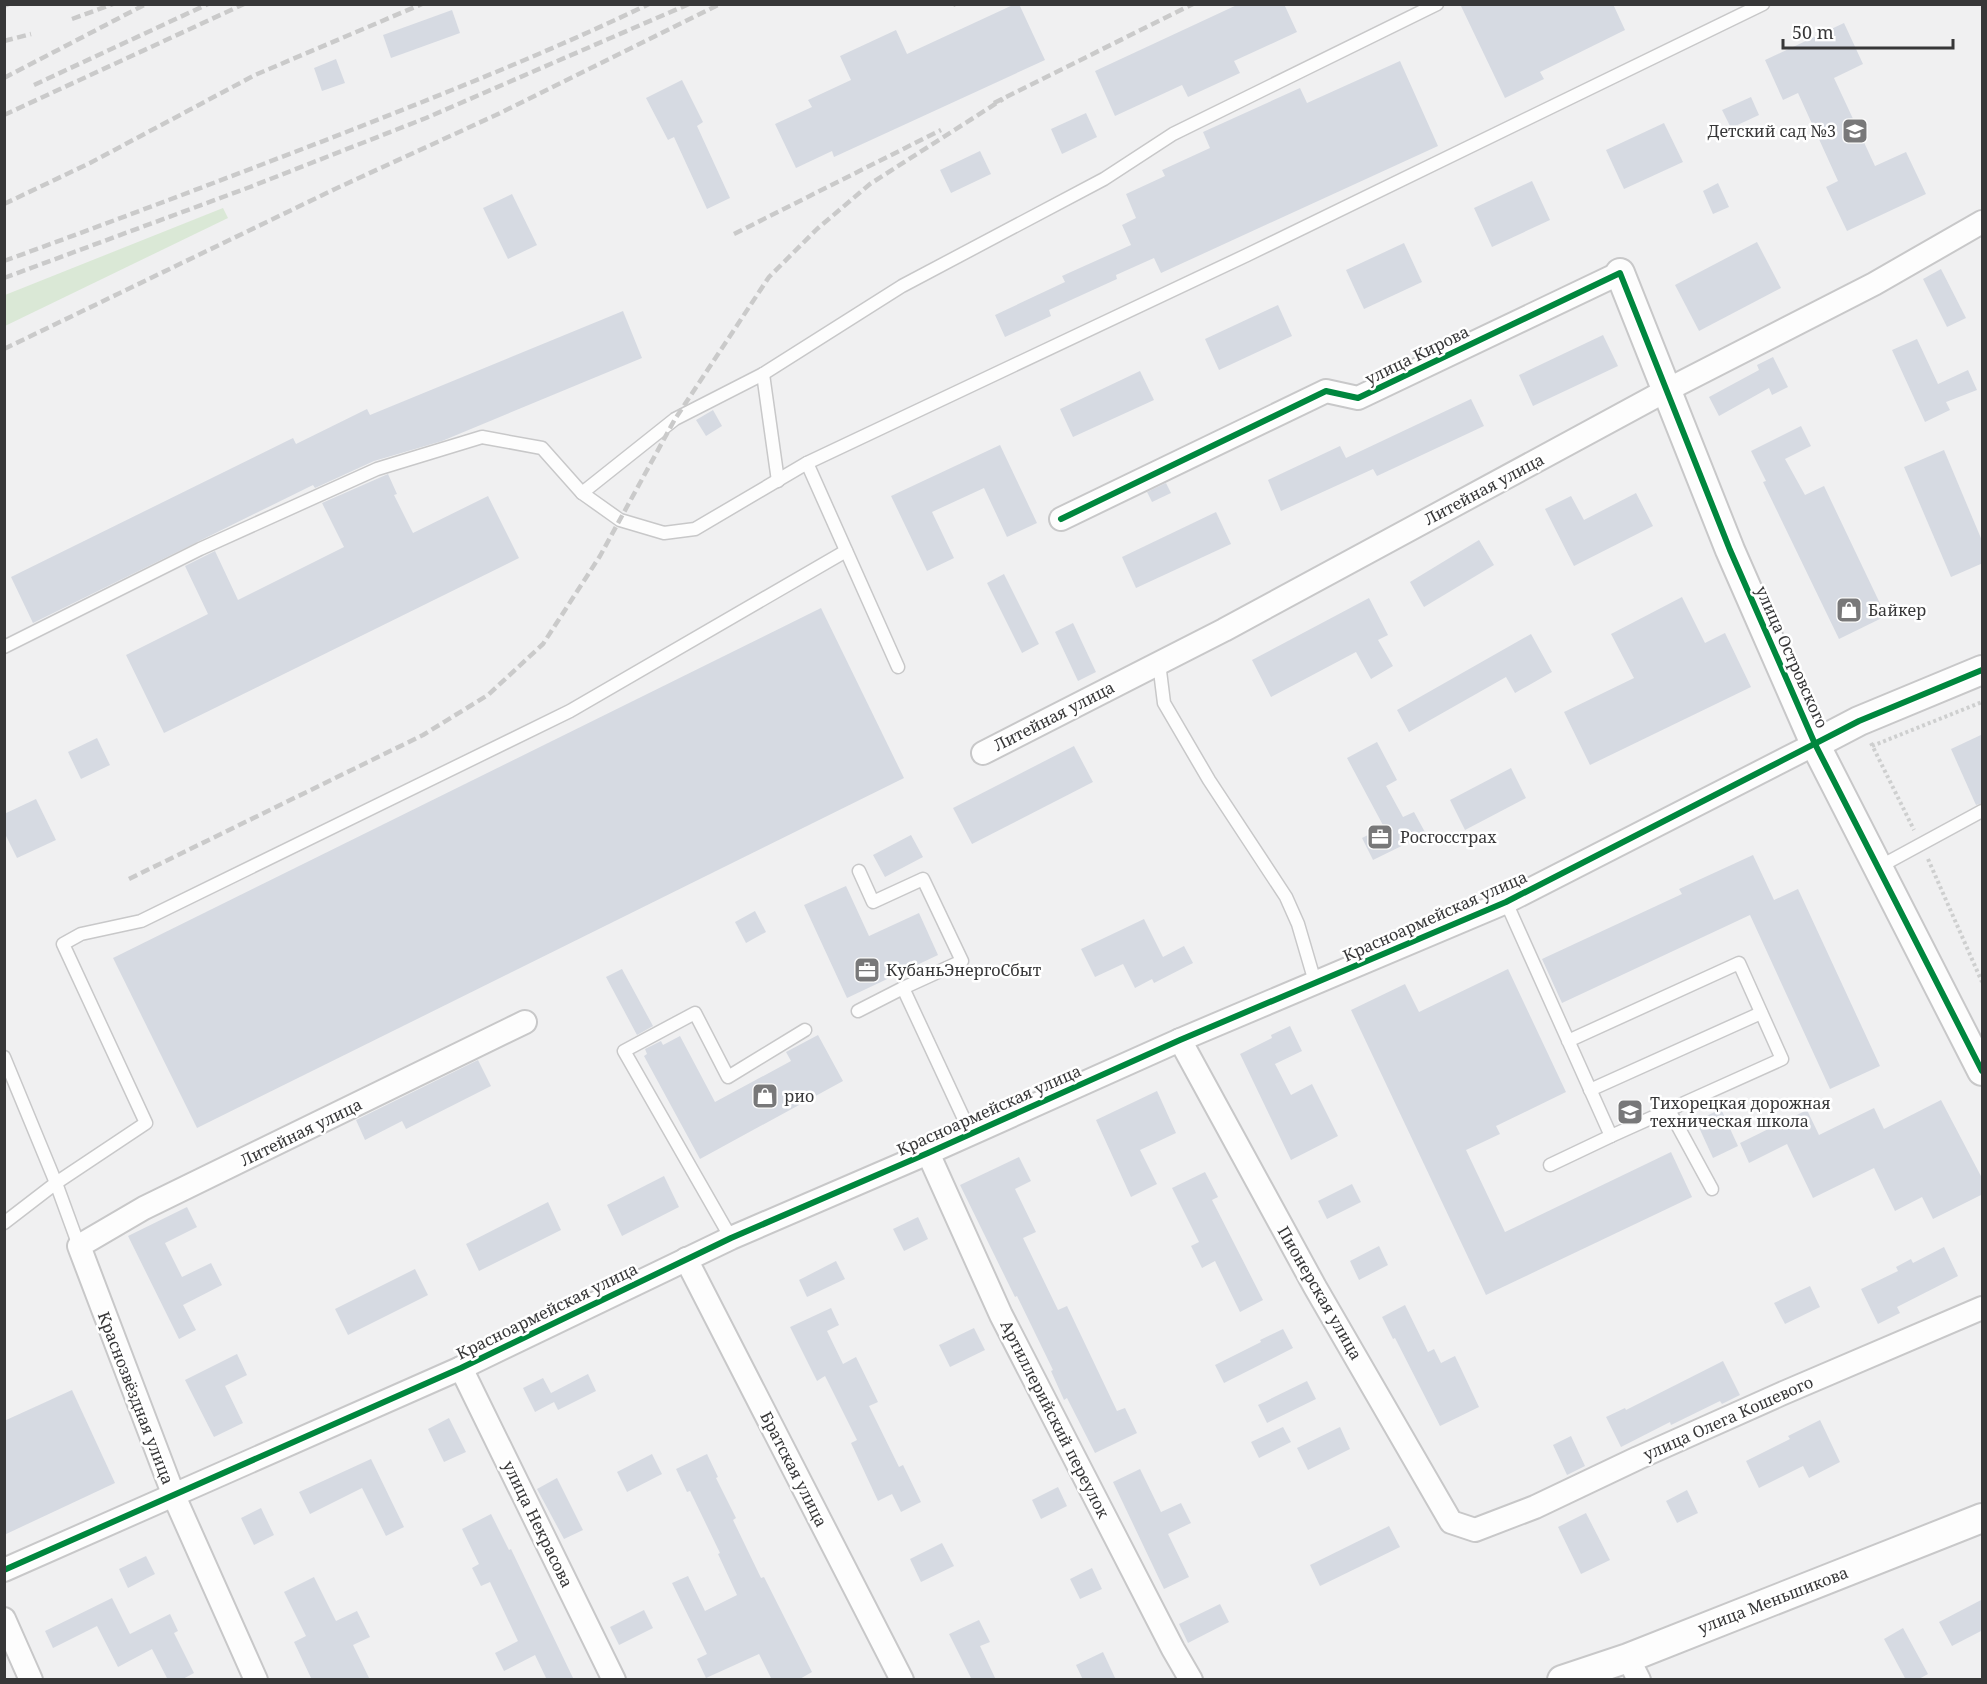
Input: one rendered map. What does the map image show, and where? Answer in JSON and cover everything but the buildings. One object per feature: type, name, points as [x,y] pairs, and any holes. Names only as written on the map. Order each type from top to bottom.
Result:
[{"type":"street","name":"Литейная улица","points":[[983,753],[1160,663],[1667,390],[1874,284],[1983,222]]},
{"type":"street","name":"улица Островского","points":[[1620,273],[1730,550],[1815,744],[1983,1071]]},
{"type":"street","name":"улица Кирова","points":[[1061,519],[1326,391],[1358,398],[1620,273]]},
{"type":"street","name":"Красноармейская улица","points":[[4,1570],[461,1368],[731,1238],[1180,1040],[1506,902],[1859,721],[1983,670]]},
{"type":"street","name":"Литейная улица","points":[[79,1246],[144,1208],[525,1022]]},
{"type":"street","name":"Пионерская улица","points":[[1180,1040],[1315,1287],[1451,1522],[1475,1530]]},
{"type":"street","name":"Артиллерийский переулок","points":[[928,1153],[1001,1315],[1191,1680]]},
{"type":"street","name":"Краснозвёздная улица","points":[[79,1246],[174,1496],[256,1680]]},
{"type":"street","name":"Братская улица","points":[[686,1259],[902,1680]]},
{"type":"street","name":"улица Олега Кошевого","points":[[1475,1530],[1535,1508],[1638,1458],[1781,1394],[1983,1308]]},
{"type":"street","name":"улица Некрасова","points":[[461,1368],[614,1680]]},
{"type":"street","name":"улица Меньшикова","points":[[1562,1680],[1634,1669],[1983,1518]]},
{"type":"street","points":[[4,1619],[31,1680]]},
{"type":"lane","points":[[582,493],[675,418],[763,374],[902,286],[1104,179],[1173,134],[1437,4]]},
{"type":"lane","points":[[4,647],[200,549],[377,469],[482,437],[542,448],[582,493],[620,520],[664,533],[695,529],[807,463],[1247,255],[1763,4]]},
{"type":"lane","points":[[763,374],[778,481]]},
{"type":"lane","points":[[807,463],[898,667]]},
{"type":"lane","points":[[4,1223],[56,1183],[146,1123],[63,944],[81,934],[141,921],[570,711],[846,551]]},
{"type":"lane","points":[[1160,663],[1164,703],[1209,780],[1286,897],[1298,924],[1315,982]]},
{"type":"lane","points":[[1879,867],[1983,811]]},
{"type":"lane","points":[[858,1011],[962,961],[923,879],[873,902],[859,871]]},
{"type":"lane","points":[[1506,902],[1611,1136]]},
{"type":"lane","points":[[1550,1165],[1782,1059],[1739,963],[1568,1041]]},
{"type":"lane","points":[[903,988],[971,1134]]},
{"type":"lane","points":[[731,1238],[624,1051],[695,1013],[728,1077],[805,1030]]},
{"type":"lane","points":[[1590,1090],[1761,1013]]},
{"type":"lane","points":[[4,1057],[56,1183],[79,1246]]},
{"type":"lane","points":[[1669,1110],[1712,1189]]},
{"type":"path","points":[[1872,746],[1983,702]]},
{"type":"green space","points":[[223,208],[228,218],[5,326],[5,295]]},
{"type":"railway","points":[[4,6],[9,4]]},
{"type":"railway","points":[[72,19],[113,4]]},
{"type":"railway","points":[[4,78],[146,4]]},
{"type":"railway","points":[[34,85],[208,4]]},
{"type":"railway","points":[[4,115],[244,4]]},
{"type":"railway","points":[[4,204],[90,163],[255,75],[422,4]]},
{"type":"railway","points":[[4,261],[331,138],[531,57],[649,4]]},
{"type":"railway","points":[[4,278],[250,187],[426,118],[689,4]]},
{"type":"railway","points":[[4,349],[335,189],[496,115],[720,4]]},
{"type":"railway","points":[[994,103],[1193,4]]},
{"type":"railway","points":[[4,41],[31,34]]},
{"type":"railway","points":[[129,879],[423,735],[488,695],[543,644],[600,556],[675,419],[769,277],[817,229],[870,184],[1003,99]]},
{"type":"railway","points":[[734,234],[941,130]]},
{"type":"cycle path","points":[[1061,519],[1326,391],[1358,398],[1620,273],[1730,550],[1815,744],[1982,1071]]},
{"type":"cycle path","points":[[4,1570],[461,1368],[731,1238],[1180,1040],[1506,902],[1859,721],[1982,670]]},
{"type":"place","name":"Детский сад №3","points":[[1855,131]]},
{"type":"place","name":"Байкер","points":[[1849,610]]},
{"type":"place","name":"Росгосстрах","points":[[1380,837]]},
{"type":"place","name":"КубаньЭнергоСбыт","points":[[867,970]]},
{"type":"place","name":"рио","points":[[765,1096]]},
{"type":"place","name":"Тихорецкая дорожная техническая школа","points":[[1630,1112]]}]
